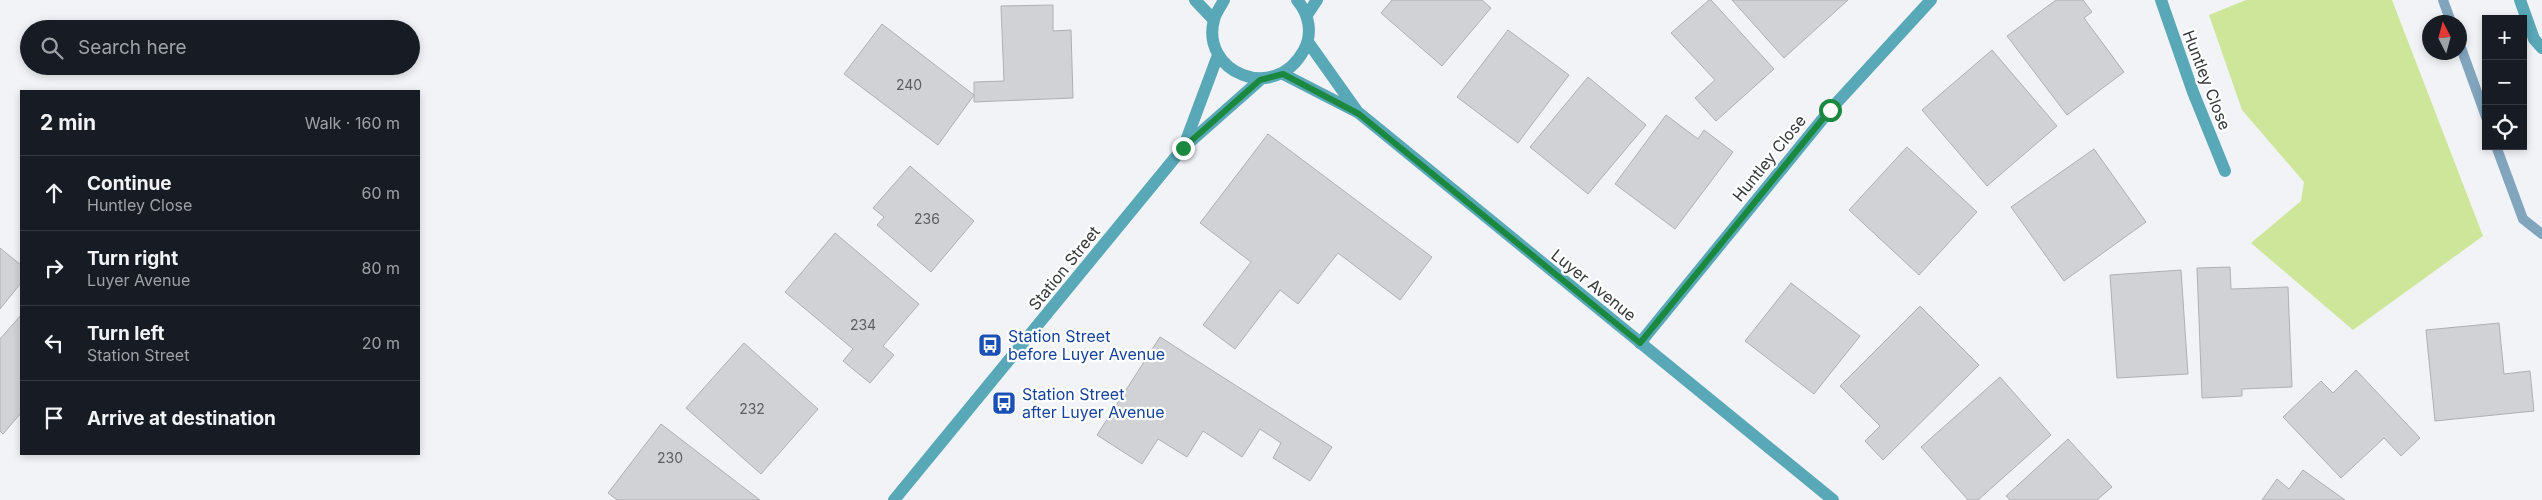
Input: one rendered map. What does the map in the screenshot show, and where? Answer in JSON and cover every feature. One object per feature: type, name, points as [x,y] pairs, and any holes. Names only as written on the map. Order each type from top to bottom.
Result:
[{"type":"street","points":[[1195,0],[1214,20]]},
{"type":"street","points":[[1224,0],[1214,20],[1212,37],[1218,54],[1236,73],[1260,80],[1283,74],[1298,61],[1308,42],[1306,15],[1297,0]]},
{"type":"street","points":[[1306,15],[1317,0]]},
{"type":"street","name":"Huntley Close","points":[[1640,343],[1830,110],[1931,0]]},
{"type":"street","name":"Huntley Close","points":[[2161,0],[2193,92],[2225,170]]},
{"type":"street","points":[[2520,0],[2534,39],[2542,48]]},
{"type":"street","name":"Luyer Avenue","points":[[1308,42],[1359,114]]},
{"type":"street","name":"Station Street","points":[[1183,148],[1218,54]]},
{"type":"street","name":"Luyer Avenue","points":[[1283,74],[1359,114],[1833,500]]},
{"type":"street","name":"Station Street","points":[[894,500],[1183,148],[1260,80]]},
{"type":"green space","points":[[2246,0],[2392,0],[2483,236],[2353,330],[2251,243],[2301,201],[2304,182],[2242,110],[2209,15]]},
{"type":"building","points":[[1392,0],[1482,0],[1491,8],[1442,66],[1381,13]]},
{"type":"building","points":[[1709,0],[1774,69],[1716,121],[1695,98],[1715,80],[1671,33]]},
{"type":"building","points":[[1732,0],[1848,0],[1784,58]]},
{"type":"building","points":[[2056,0],[2083,0],[2092,12],[2084,18],[2124,72],[2067,115],[2007,36]]},
{"type":"building","points":[[1053,5],[1053,31],[1071,30],[1073,98],[974,102],[974,82],[1004,81],[1001,6]]},
{"type":"building","points":[[882,24],[974,95],[938,145],[844,74]]},
{"type":"building","points":[[1508,30],[1569,75],[1518,143],[1457,97]]},
{"type":"building","points":[[1992,50],[2057,126],[1987,186],[1922,110]]},
{"type":"building","points":[[1588,77],[1646,125],[1588,194],[1530,147]]},
{"type":"building","points":[[1666,115],[1698,139],[1704,130],[1733,152],[1675,229],[1615,184]]},
{"type":"building","points":[[1268,134],[1432,257],[1400,300],[1338,253],[1298,304],[1280,290],[1235,349],[1203,325],[1251,262],[1200,223]]},
{"type":"building","points":[[1907,147],[1977,212],[1919,275],[1849,210]]},
{"type":"building","points":[[2094,149],[2146,222],[2064,281],[2011,207]]},
{"type":"building","points":[[910,166],[974,221],[931,272],[877,225],[884,217],[873,208]]},
{"type":"building","points":[[835,233],[919,304],[883,346],[894,355],[870,383],[843,361],[853,349],[785,292]]},
{"type":"building","points":[[0,248],[20,264],[20,284],[0,309]]},
{"type":"building","points":[[2230,267],[2231,289],[2288,287],[2292,387],[2242,389],[2242,396],[2202,398],[2197,268]]},
{"type":"building","points":[[2181,270],[2188,374],[2117,378],[2110,275]]},
{"type":"building","points":[[1791,283],[1860,336],[1814,394],[1745,341]]},
{"type":"building","points":[[1920,306],[1979,365],[1883,460],[1865,441],[1880,426],[1840,386]]},
{"type":"building","points":[[20,316],[20,414],[3,434],[0,431],[0,339]]},
{"type":"building","points":[[2499,323],[2504,374],[2530,371],[2534,411],[2435,421],[2426,330]]},
{"type":"building","points":[[1160,337],[1332,447],[1310,481],[1273,458],[1281,443],[1260,429],[1242,457],[1203,431],[1187,457],[1158,439],[1142,464],[1097,435]]},
{"type":"building","points":[[744,343],[818,409],[761,474],[686,408]]},
{"type":"building","points":[[2356,370],[2420,438],[2401,456],[2384,438],[2341,478],[2283,417],[2321,381],[2333,393]]},
{"type":"building","points":[[2000,377],[2051,435],[1978,500],[1968,500],[1921,447]]},
{"type":"building","points":[[661,424],[760,500],[617,500],[608,493]]},
{"type":"building","points":[[2068,439],[2112,487],[2097,500],[2010,500],[2006,496]]},
{"type":"building","points":[[2303,470],[2345,500],[2262,500],[2277,479],[2289,489]]},
{"type":"waterway","points":[[2443,0],[2448,15]]},
{"type":"waterway","points":[[2465,60],[2482,106]]},
{"type":"waterway","points":[[2497,150],[2523,219],[2542,234]]},
{"type":"place","name":"Station Street before Luyer Avenue","points":[[990,345]]},
{"type":"place","name":"Station Street after Luyer Avenue","points":[[1004,403]]},
{"type":"route","points":[[1183,148],[1260,80],[1283,74],[1359,114],[1640,343],[1830,110]]}]
